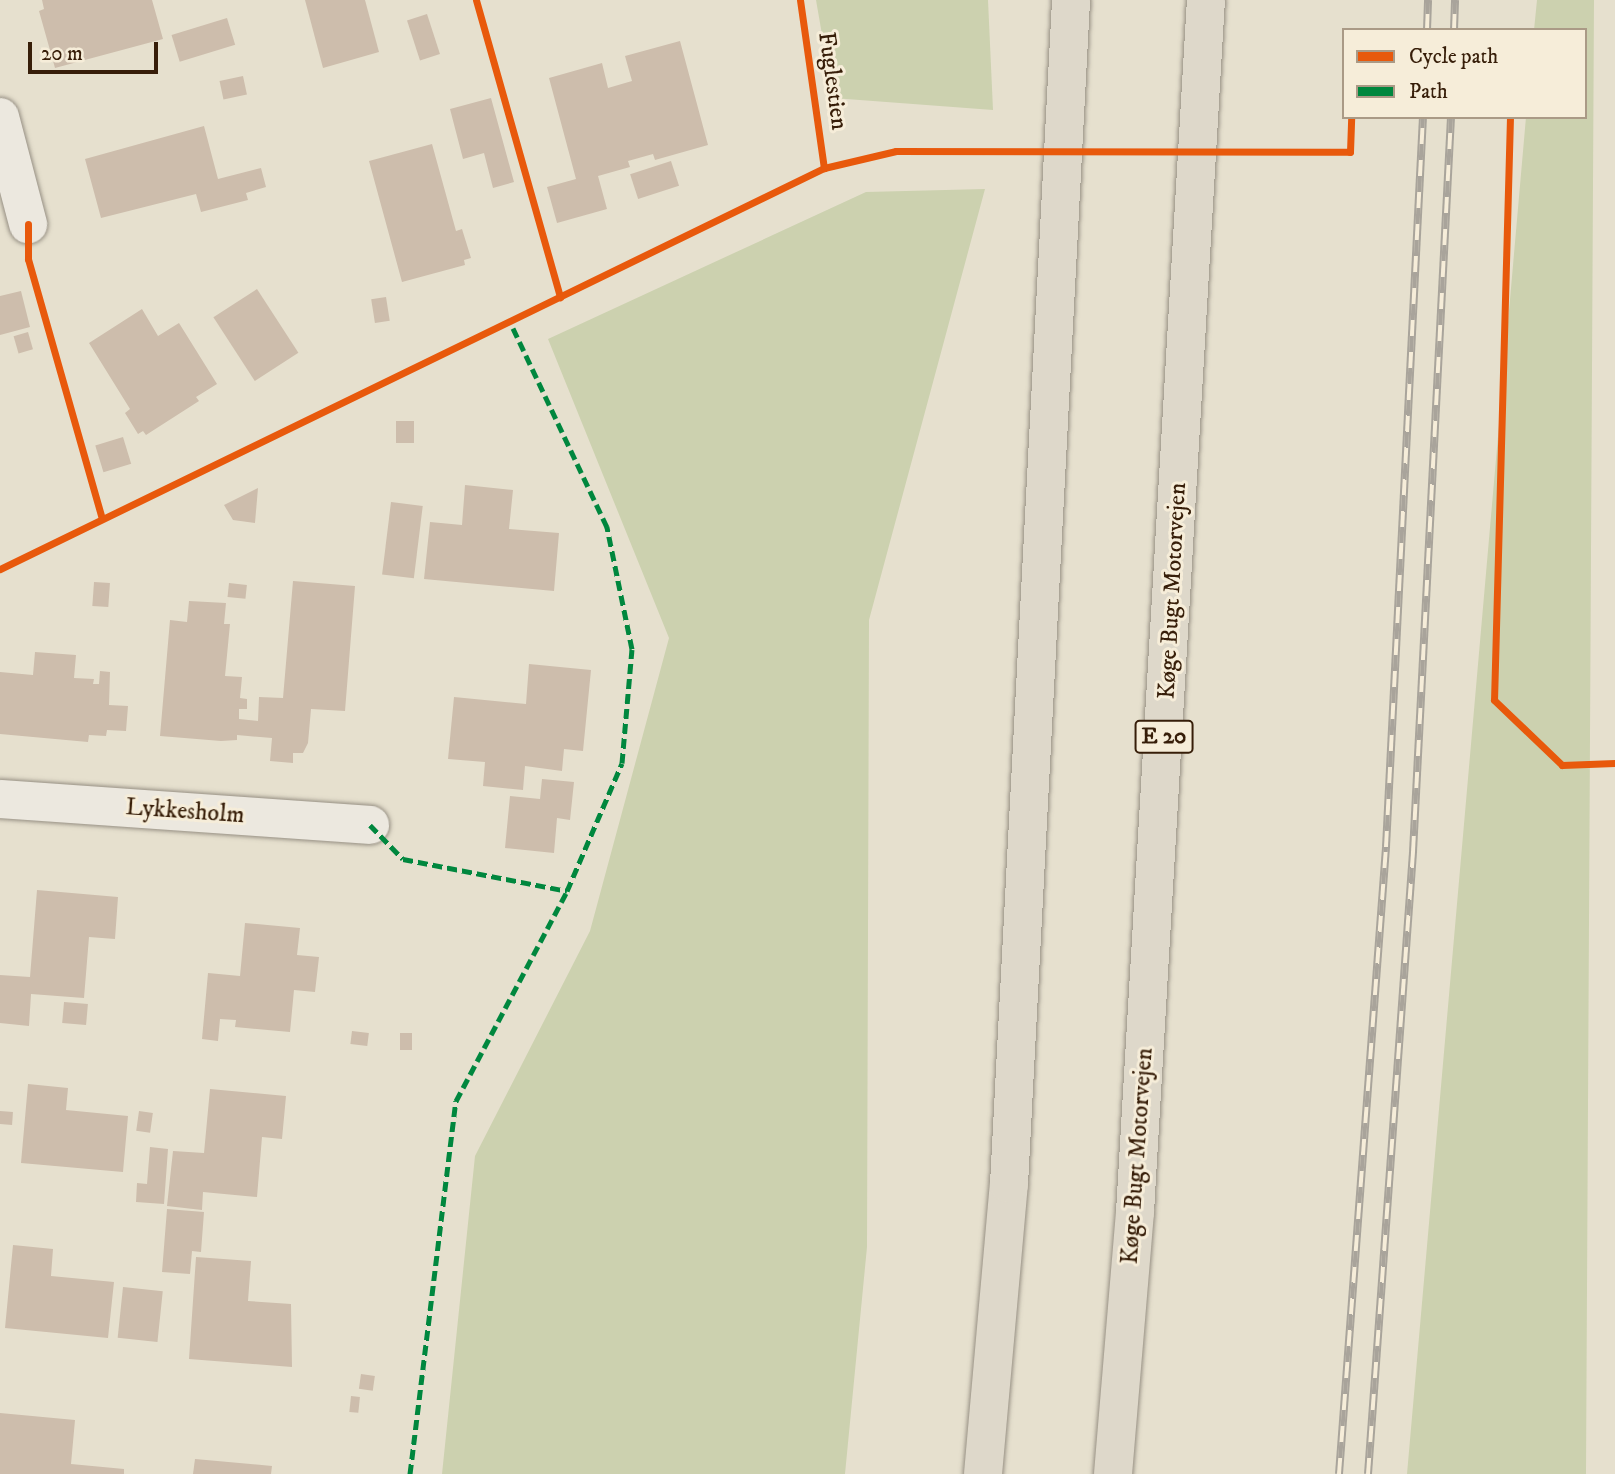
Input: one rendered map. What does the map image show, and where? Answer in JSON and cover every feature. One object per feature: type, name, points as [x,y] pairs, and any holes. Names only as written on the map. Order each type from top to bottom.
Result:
[{"type":"highway","points":[[983,1474],[1010,1170],[1071,0]]},
{"type":"highway","name":"Køge Bugt Motorvejen","points":[[1112,1474],[1135,1212],[1206,0]]},
{"type":"street","points":[[0,117],[28,224]]},
{"type":"street","name":"Lykkesholm","points":[[0,799],[370,825]]},
{"type":"green space","points":[[816,0],[988,0],[993,110],[833,98]]},
{"type":"green space","points":[[1537,0],[1594,0],[1586,1474],[1407,1474],[1526,119],[1587,119],[1587,28],[1534,28]]},
{"type":"green space","points":[[985,189],[869,620],[867,1247],[845,1474],[442,1474],[475,1156],[590,931],[669,638],[548,339],[866,192]]},
{"type":"building","points":[[42,0],[152,0],[163,39],[55,68],[39,11],[44,9]]},
{"type":"building","points":[[305,0],[365,0],[379,52],[323,68]]},
{"type":"building","points":[[427,14],[440,54],[420,60],[407,20]]},
{"type":"building","points":[[227,18],[235,45],[180,62],[172,35]]},
{"type":"building","points":[[680,41],[708,145],[655,160],[653,154],[628,161],[630,167],[598,176],[607,209],[557,223],[547,187],[576,179],[549,78],[602,63],[608,88],[632,81],[625,56]]},
{"type":"building","points":[[243,76],[247,95],[223,100],[220,81]]},
{"type":"building","points":[[491,98],[514,182],[493,188],[484,153],[463,159],[450,109]]},
{"type":"building","points":[[204,126],[218,179],[261,168],[266,187],[246,193],[248,200],[201,212],[196,194],[101,218],[85,159]]},
{"type":"building","points":[[432,144],[456,231],[462,229],[471,258],[464,260],[465,265],[402,282],[369,161]]},
{"type":"building","points":[[671,161],[679,186],[638,199],[630,174]]},
{"type":"building","points":[[257,289],[298,353],[255,381],[213,317]]},
{"type":"building","points":[[21,291],[30,327],[0,335],[0,296]]},
{"type":"building","points":[[386,297],[390,321],[375,323],[371,299]]},
{"type":"building","points":[[142,309],[158,336],[179,323],[217,384],[196,397],[199,401],[146,435],[143,431],[138,434],[125,413],[130,409],[89,343]]},
{"type":"building","points":[[28,332],[33,349],[19,353],[14,336]]},
{"type":"building","points":[[396,421],[414,421],[414,443],[396,443]]},
{"type":"building","points":[[123,437],[131,464],[103,472],[95,445]]},
{"type":"building","points":[[465,485],[513,490],[509,529],[559,533],[554,591],[424,579],[430,522],[462,525]]},
{"type":"building","points":[[258,488],[255,523],[233,520],[224,505]]},
{"type":"building","points":[[391,502],[423,506],[414,578],[382,574]]},
{"type":"building","points":[[293,581],[355,586],[345,711],[311,709],[308,743],[303,753],[293,753],[293,763],[270,761],[272,738],[237,735],[237,740],[221,741],[160,736],[170,620],[187,622],[189,601],[226,603],[224,624],[230,624],[225,676],[242,677],[240,698],[247,699],[247,709],[239,709],[239,719],[258,721],[259,697],[283,698]]},
{"type":"building","points":[[94,582],[110,583],[108,607],[92,606]]},
{"type":"building","points":[[229,583],[247,585],[245,599],[228,597]]},
{"type":"building","points":[[35,652],[76,655],[74,678],[94,679],[93,684],[99,684],[100,671],[110,672],[109,705],[128,706],[126,731],[107,730],[106,736],[89,735],[88,742],[0,734],[0,672],[33,675]]},
{"type":"building","points":[[529,664],[591,670],[583,751],[564,749],[562,771],[525,766],[523,790],[483,786],[485,762],[448,759],[454,697],[526,704]]},
{"type":"building","points":[[542,779],[574,782],[570,820],[557,818],[554,853],[505,848],[510,796],[540,799]]},
{"type":"building","points":[[37,890],[118,897],[115,939],[89,937],[84,998],[31,994],[29,1026],[0,1023],[0,975],[30,977]]},
{"type":"building","points":[[245,923],[300,928],[297,955],[319,957],[315,992],[294,990],[290,1032],[235,1027],[236,1020],[220,1019],[218,1041],[202,1039],[208,973],[240,976]]},
{"type":"building","points":[[64,1002],[88,1004],[86,1025],[62,1023]]},
{"type":"building","points":[[352,1031],[369,1033],[367,1046],[350,1044]]},
{"type":"building","points":[[400,1033],[412,1033],[412,1050],[400,1050]]},
{"type":"building","points":[[28,1084],[68,1088],[66,1110],[128,1116],[123,1172],[21,1163]]},
{"type":"building","points":[[210,1089],[286,1096],[282,1139],[262,1137],[257,1197],[203,1192],[202,1210],[167,1206],[173,1151],[204,1153]]},
{"type":"building","points":[[0,1111],[13,1112],[12,1125],[0,1124]]},
{"type":"building","points":[[139,1111],[153,1113],[150,1133],[136,1131]]},
{"type":"building","points":[[150,1147],[168,1149],[164,1204],[136,1202],[137,1183],[147,1184]]},
{"type":"building","points":[[167,1209],[204,1212],[201,1252],[192,1251],[190,1274],[162,1272]]},
{"type":"building","points":[[13,1245],[53,1249],[51,1276],[114,1282],[108,1338],[5,1328]]},
{"type":"building","points":[[196,1257],[251,1261],[248,1301],[291,1304],[292,1367],[189,1359]]},
{"type":"building","points":[[123,1287],[163,1291],[157,1342],[118,1338]]},
{"type":"building","points":[[361,1374],[375,1376],[373,1391],[359,1389]]},
{"type":"building","points":[[351,1396],[360,1397],[358,1413],[349,1412]]},
{"type":"building","points":[[0,1413],[75,1420],[71,1464],[124,1469],[124,1474],[0,1474]]},
{"type":"building","points":[[195,1459],[272,1466],[271,1474],[193,1474]]},
{"type":"railway","points":[[1427,28],[1428,0]]},
{"type":"railway","points":[[1454,28],[1455,0]]},
{"type":"railway","points":[[1339,1474],[1386,847],[1423,119]]},
{"type":"railway","points":[[1368,1474],[1413,852],[1451,119]]},
{"type":"marked path","points":[[410,1474],[456,1101],[567,891],[622,763],[632,649],[607,527],[510,322]]},
{"type":"marked path","points":[[370,825],[403,859],[567,891]]},
{"type":"cycle path","points":[[476,0],[560,297]]},
{"type":"cycle path","name":"Fuglestien","points":[[800,0],[824,168]]},
{"type":"cycle path","points":[[0,569],[824,168],[896,151],[1350,152],[1351,119]]},
{"type":"cycle path","points":[[1510,119],[1494,700],[1562,765],[1615,763]]},
{"type":"cycle path","points":[[28,224],[28,259],[102,518]]}]
